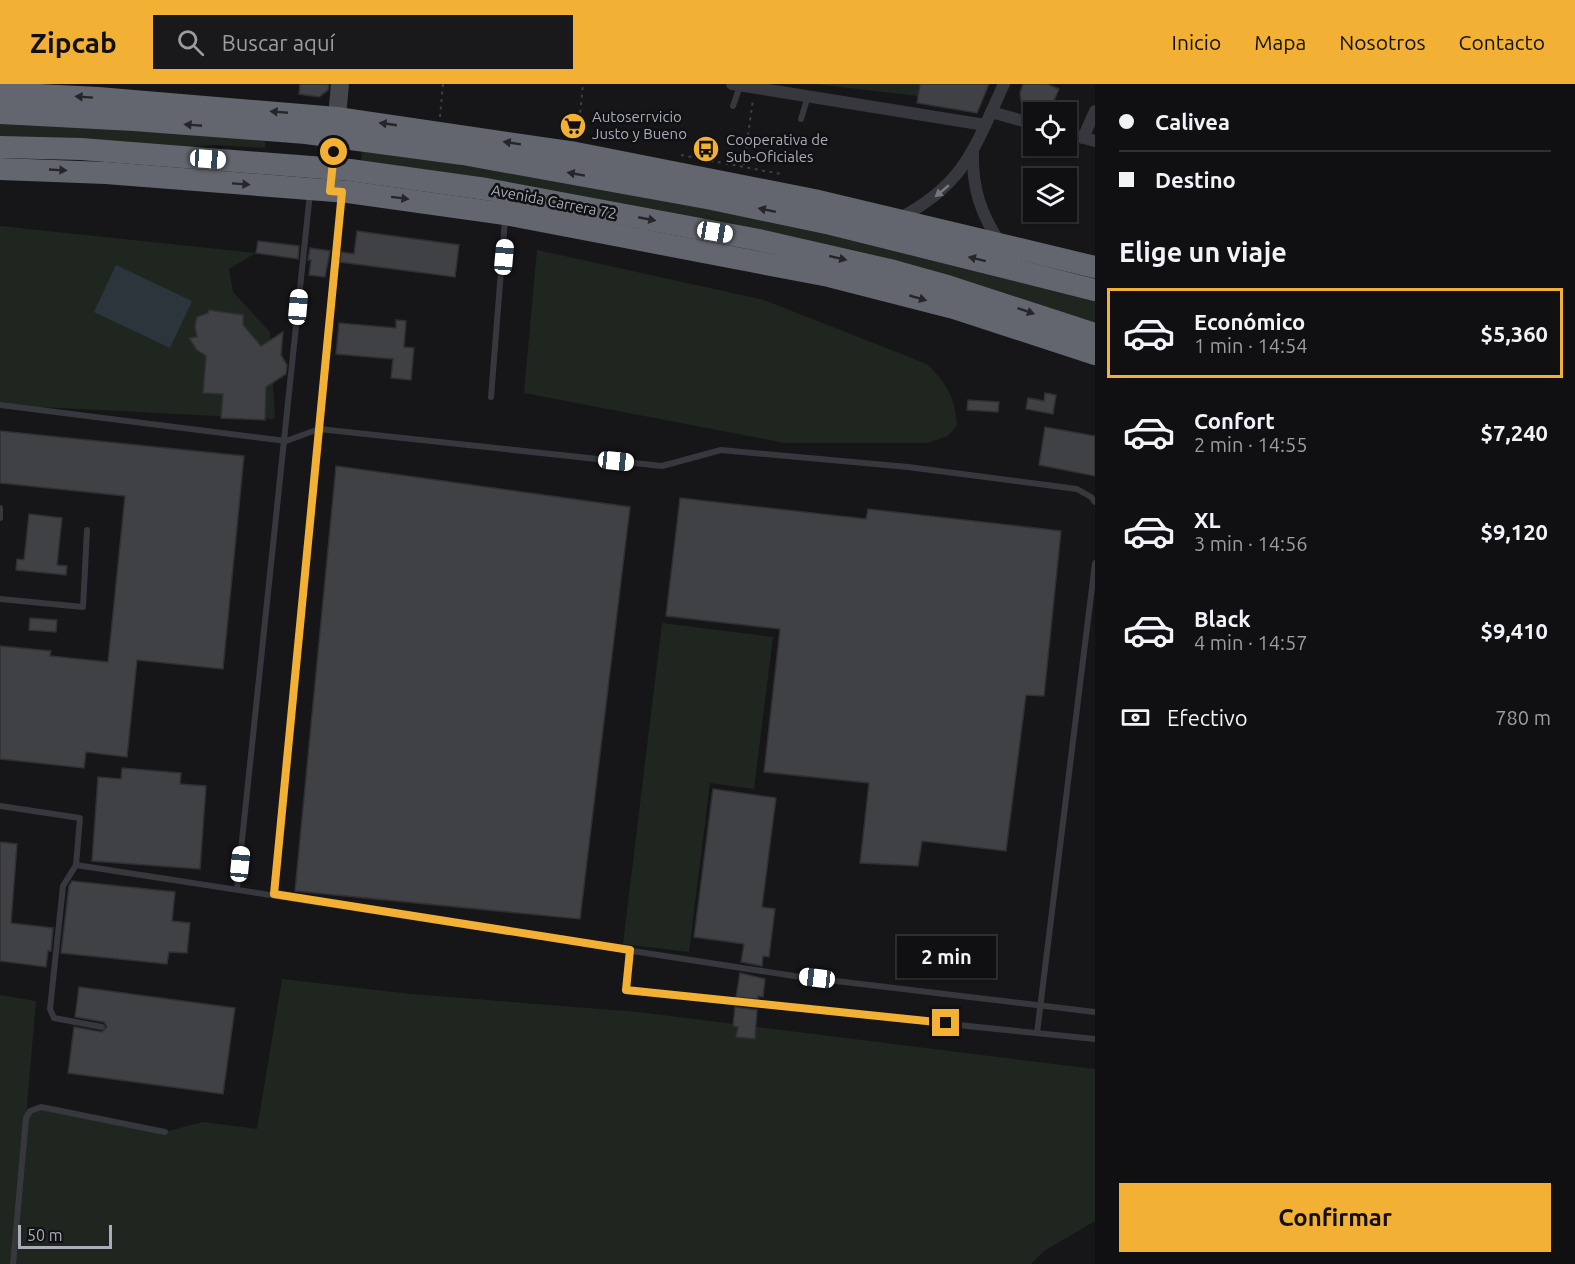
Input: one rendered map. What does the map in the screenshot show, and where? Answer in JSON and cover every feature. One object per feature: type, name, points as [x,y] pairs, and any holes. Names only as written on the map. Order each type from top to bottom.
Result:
[{"type":"highway","name":"Avenida Carrera 72","points":[[0,93],[98,98],[336,127],[842,226],[1095,290]]},
{"type":"highway","name":"Avenida Carrera 72","points":[[0,113],[438,131],[680,172],[899,219],[1095,267]]},
{"type":"highway","name":"Avenida Carrera 72","points":[[0,147],[81,149],[332,168],[498,191],[759,240],[902,274],[944,285],[1095,334]]},
{"type":"highway","name":"Avenida Carrera 72","points":[[0,168],[106,173],[327,191],[505,214],[774,264],[861,283],[954,308],[1095,354]]},
{"type":"highway","points":[[680,172],[712,199]]},
{"type":"highway","points":[[861,283],[902,274]]},
{"type":"street","points":[[327,191],[332,168],[340,84]]},
{"type":"street","points":[[899,219],[941,193],[958,174],[974,150],[1004,84]]},
{"type":"street","points":[[736,85],[755,86],[985,125]]},
{"type":"street","points":[[1089,139],[1095,111]]},
{"type":"street","points":[[991,112],[1023,121]]},
{"type":"street","points":[[974,150],[976,193],[983,213],[1001,245]]},
{"type":"lane","points":[[733,106],[736,85]]},
{"type":"lane","points":[[801,119],[807,96]]},
{"type":"lane","points":[[274,894],[319,429],[327,191]]},
{"type":"lane","points":[[237,888],[286,441],[327,191]]},
{"type":"lane","points":[[491,397],[505,243],[505,214]]},
{"type":"lane","points":[[0,405],[286,441],[319,429],[662,466],[721,450],[884,465],[1077,489],[1095,502]]},
{"type":"lane","points":[[0,508],[0,518]]},
{"type":"lane","points":[[0,600],[82,607],[87,530]]},
{"type":"lane","points":[[1037,1033],[1095,563]]},
{"type":"lane","points":[[0,806],[80,818],[76,865],[63,886],[50,1009],[54,1018],[102,1026]]},
{"type":"lane","points":[[76,865],[237,888],[794,976],[1095,1012]]},
{"type":"lane","points":[[630,950],[626,990],[1095,1040]]},
{"type":"lane","points":[[13,1264],[26,1118],[30,1111],[41,1107],[165,1132]]},
{"type":"path","points":[[438,131],[443,84]]},
{"type":"path","points":[[576,153],[583,84]]},
{"type":"path","points":[[742,185],[755,86]]},
{"type":"shaded area","points":[[814,84],[920,84],[918,96]]},
{"type":"shaded area","points":[[0,120],[266,136],[265,148],[214,145],[171,150],[0,141]]},
{"type":"shaded area","points":[[362,145],[675,199],[1095,295],[1095,327],[361,164]]},
{"type":"shaded area","points":[[0,226],[256,253],[229,269],[233,292],[270,332],[275,419],[0,405]]},
{"type":"shaded area","points":[[537,250],[764,300],[927,364],[949,392],[957,426],[948,436],[927,443],[785,443],[524,393]]},
{"type":"shaded area","points":[[116,265],[192,301],[170,348],[94,312]]},
{"type":"shaded area","points":[[662,623],[773,637],[754,789],[710,783],[689,952],[623,944]]},
{"type":"shaded area","points":[[282,979],[411,994],[639,1012],[1095,1069],[1095,1221],[1044,1251],[1031,1264],[0,1264],[0,995],[36,1001],[26,1117],[30,1111],[41,1107],[165,1132],[203,1122],[257,1129]]},
{"type":"building","points":[[300,84],[329,84],[328,90],[319,97],[299,94]]},
{"type":"building","points":[[920,84],[989,84],[977,113],[917,103]]},
{"type":"building","points":[[1023,84],[1047,84],[1059,89],[1053,102],[1023,102],[1020,93]]},
{"type":"building","points":[[357,231],[459,245],[455,277],[340,262],[341,252],[354,254]]},
{"type":"building","points":[[258,241],[299,246],[298,259],[256,253]]},
{"type":"building","points":[[310,248],[330,251],[325,277],[309,275]]},
{"type":"building","points":[[209,310],[243,315],[243,325],[261,346],[283,332],[281,355],[287,365],[286,374],[266,387],[265,420],[221,418],[223,394],[203,393],[206,356],[197,350],[189,338],[197,337],[195,326],[197,317],[208,313]]},
{"type":"building","points":[[396,320],[406,321],[404,347],[414,348],[411,380],[391,378],[393,359],[336,354],[339,323],[396,328]]},
{"type":"building","points":[[1045,393],[1056,395],[1053,414],[1026,409],[1028,398],[1044,401]]},
{"type":"building","points":[[968,400],[999,402],[998,412],[967,410]]},
{"type":"building","points":[[1045,427],[1095,436],[1095,476],[1039,465]]},
{"type":"building","points":[[0,431],[244,456],[223,669],[137,660],[127,757],[86,752],[84,768],[0,759],[0,646],[51,651],[50,656],[108,662],[125,496],[0,483]]},
{"type":"building","points":[[336,466],[630,507],[580,919],[295,891]]},
{"type":"building","points":[[680,498],[866,519],[868,509],[1061,531],[1044,696],[1026,695],[1006,851],[922,841],[918,866],[860,863],[869,783],[764,772],[780,629],[666,616]]},
{"type":"building","points":[[29,514],[62,518],[57,565],[67,566],[66,575],[16,570],[17,559],[24,560]]},
{"type":"building","points":[[30,618],[57,620],[56,632],[29,630]]},
{"type":"building","points":[[122,768],[181,773],[180,784],[206,786],[200,869],[92,861],[98,777],[121,779]]},
{"type":"building","points":[[713,789],[776,798],[762,907],[775,909],[769,957],[763,956],[762,966],[741,962],[744,944],[694,937]]},
{"type":"building","points":[[0,842],[17,844],[11,923],[53,928],[51,951],[48,951],[46,967],[0,961]]},
{"type":"building","points":[[72,881],[175,892],[172,921],[190,923],[187,953],[169,952],[167,964],[61,953],[69,886]]},
{"type":"building","points":[[740,973],[765,979],[763,997],[758,996],[758,999],[736,997]]},
{"type":"building","points":[[79,987],[235,1008],[223,1094],[68,1073],[74,1027],[102,1032],[107,1027],[104,1022],[75,1017]]},
{"type":"building","points":[[735,1007],[757,1010],[755,1039],[736,1037],[738,1027],[733,1026]]},
{"type":"place","name":"Autoserrvicio Justo y Bueno","points":[[573,126]]},
{"type":"place","name":"Cooperativa de Sub-Oficiales","points":[[706,149]]},
{"type":"route","points":[[334,152],[330,191],[342,192],[274,894],[630,950],[626,990],[946,1023]]}]
